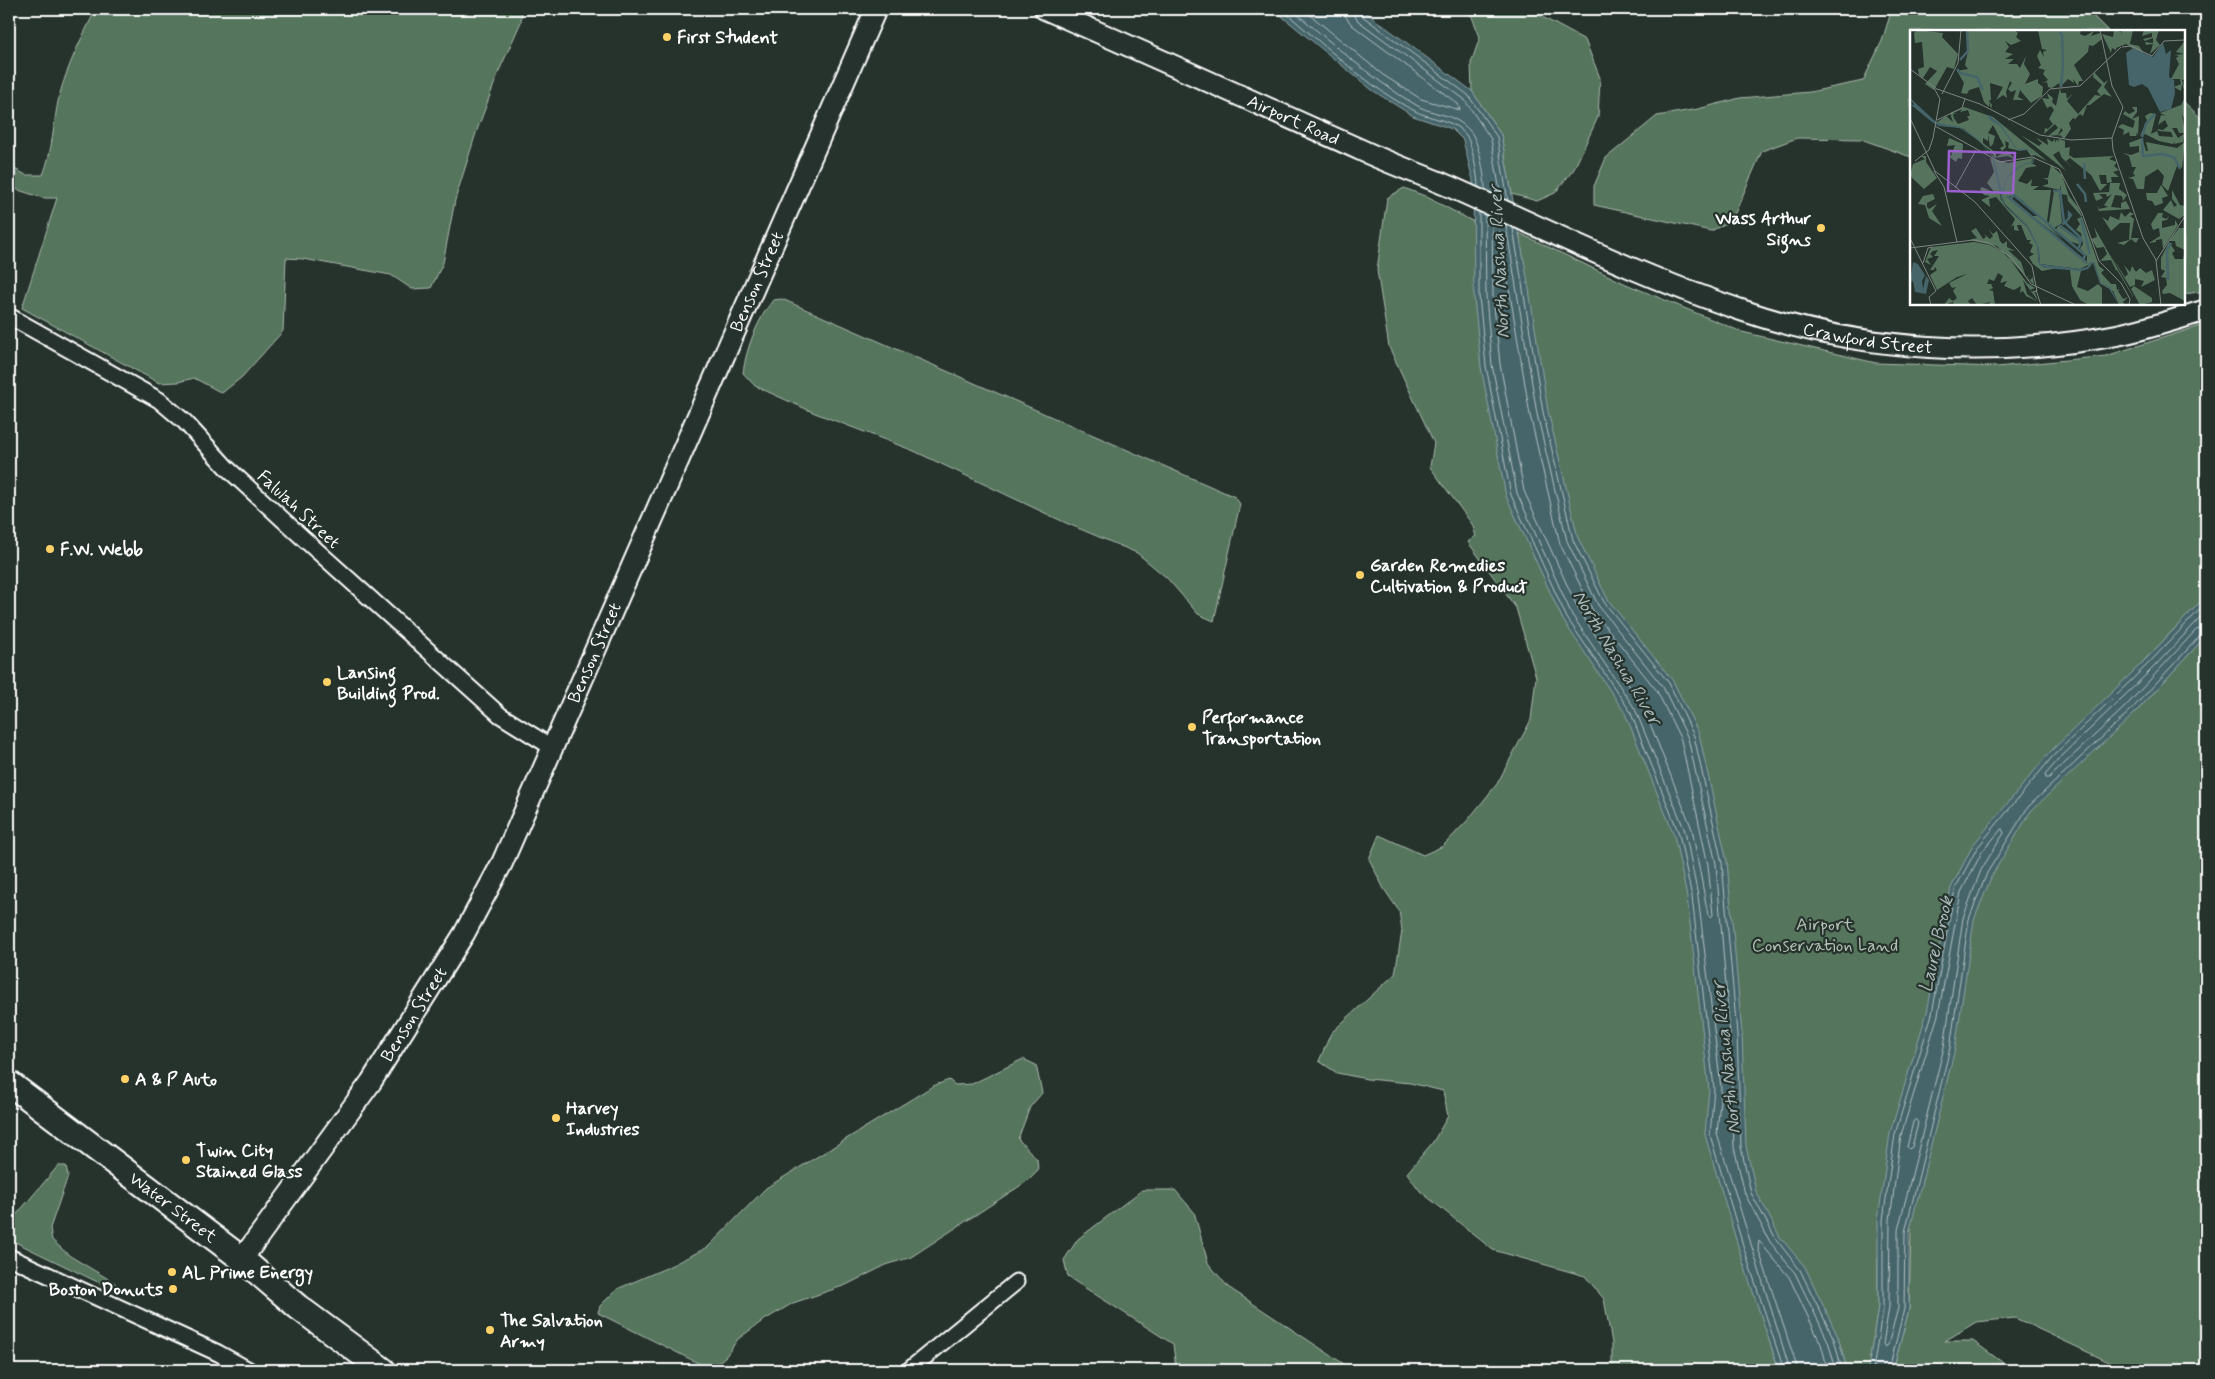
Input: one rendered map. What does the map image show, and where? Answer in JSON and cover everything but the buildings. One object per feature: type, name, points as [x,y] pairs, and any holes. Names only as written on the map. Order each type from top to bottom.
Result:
[{"type":"highway","name":"Water Street","points":[[9,1083],[242,1259],[298,1307],[383,1370]]},
{"type":"main road","name":"Benson Street","points":[[242,1259],[371,1082],[464,934],[502,863],[876,9]]},
{"type":"main road","name":"Airport Road","points":[[1045,9],[1364,152],[1426,176],[1543,229]]},
{"type":"main road","name":"Crawford Street","points":[[1543,229],[1686,290],[1746,312],[1806,329],[1871,342],[1927,347],[1991,349],[2054,344],[2117,335],[2206,310]]},
{"type":"street","name":"Falulah Street","points":[[9,316],[159,400],[185,422],[227,468],[500,715],[553,748]]},
{"type":"street","points":[[9,1257],[218,1353],[248,1370]]},
{"type":"street","points":[[909,1370],[1016,1282]]},
{"type":"green space","points":[[96,9],[522,9],[521,22],[499,71],[476,133],[455,200],[443,263],[431,288],[412,289],[391,275],[303,259],[286,258],[283,331],[242,377],[222,393],[194,378],[178,382],[159,383],[22,308],[57,198],[43,198],[9,187],[9,166],[26,175],[43,175],[49,156],[62,85],[75,52]]},
{"type":"green space","points":[[1465,9],[1524,9],[1533,12],[1585,40],[1600,78],[1598,117],[1574,169],[1555,193],[1537,201],[1512,194],[1501,135],[1472,91],[1471,63],[1480,37],[1472,17]]},
{"type":"green space","points":[[1892,9],[2086,9],[2107,30],[1910,30],[1910,157],[1861,139],[1797,138],[1762,151],[1732,220],[1711,231],[1594,205],[1594,186],[1606,158],[1657,116],[1698,109],[1740,98],[1810,92],[1863,81],[1882,41]]},
{"type":"green space","points":[[2185,103],[2206,123],[2206,291],[2185,294]]},
{"type":"green space","name":"Airport Conservation Land","points":[[1404,188],[1425,196],[1474,222],[1474,245],[1524,263],[1519,233],[1626,284],[1742,332],[1876,363],[1997,367],[2106,356],[2206,324],[2206,596],[2069,739],[2133,715],[2206,636],[2206,1370],[2126,1370],[2015,1318],[1976,1322],[1945,1341],[1973,1341],[2013,1370],[1893,1370],[1909,1309],[1911,1228],[1878,1258],[1878,1307],[1868,1370],[1847,1370],[1838,1337],[1738,1244],[1779,1370],[1612,1370],[1612,1343],[1604,1299],[1585,1276],[1493,1250],[1420,1191],[1407,1173],[1433,1142],[1448,1116],[1443,1091],[1410,1083],[1367,1079],[1337,1073],[1319,1061],[1331,1033],[1395,974],[1402,931],[1399,911],[1384,889],[1369,859],[1379,835],[1423,855],[1443,846],[1467,821],[1497,784],[1531,720],[1536,677],[1516,608],[1468,542],[1476,536],[1472,524],[1430,467],[1434,443],[1389,347],[1377,270],[1387,198]]},
{"type":"green space","points":[[782,299],[1235,497],[1240,504],[1214,621],[1198,614],[1167,578],[1137,553],[1066,523],[914,451],[815,413],[755,386],[743,373],[750,344],[758,325],[773,300]]},
{"type":"green space","points":[[1023,1059],[1036,1065],[1042,1093],[1030,1107],[1018,1139],[1037,1159],[1038,1170],[1026,1182],[911,1257],[886,1265],[846,1285],[793,1303],[761,1322],[738,1339],[726,1356],[710,1369],[598,1313],[600,1306],[617,1289],[708,1247],[766,1188],[933,1086],[949,1080],[955,1085],[972,1084]]},
{"type":"green space","points":[[58,1166],[66,1166],[68,1176],[50,1228],[52,1240],[70,1256],[115,1283],[115,1287],[110,1288],[9,1239],[9,1215],[17,1214]]},
{"type":"green space","points":[[1142,1190],[1175,1190],[1194,1212],[1208,1263],[1228,1287],[1353,1370],[1179,1370],[1176,1369],[1173,1344],[1068,1277],[1064,1260],[1078,1239]]},
{"type":"water","name":"North Nashua River","points":[[1273,9],[1361,9],[1472,91],[1501,135],[1527,277],[1548,411],[1578,538],[1608,600],[1673,681],[1699,734],[1727,862],[1742,1034],[1746,1146],[1756,1191],[1780,1237],[1805,1267],[1838,1337],[1847,1370],[1779,1370],[1740,1253],[1705,1135],[1709,1089],[1687,897],[1674,835],[1625,713],[1563,620],[1506,496],[1481,367],[1474,297],[1473,180],[1463,140],[1452,129],[1413,116],[1372,90]]},
{"type":"water","points":[[2206,596],[2206,636],[2133,715],[2031,811],[1992,875],[1974,920],[1955,1049],[1909,1233],[1909,1309],[1893,1370],[1868,1370],[1878,1307],[1878,1220],[1890,1133],[1927,1012],[1951,888],[1973,845],[2050,752],[2143,662]]},
{"type":"place","name":"First Student","points":[[667,37]]},
{"type":"place","name":"Wass Arthur Signs","points":[[1821,228]]},
{"type":"place","name":"F.W. Webb","points":[[50,549]]},
{"type":"place","name":"Garden Remedies Cultivation & Product","points":[[1360,575]]},
{"type":"place","name":"Lansing Building Prod.","points":[[327,682]]},
{"type":"place","name":"Performance Transportation","points":[[1192,727]]},
{"type":"place","name":"A & P Auto","points":[[125,1079]]},
{"type":"place","name":"Harvey Industries","points":[[556,1118]]},
{"type":"place","name":"Twin City Stained Glass","points":[[186,1160]]},
{"type":"place","name":"AL Prime Energy","points":[[172,1272]]},
{"type":"place","name":"Boston Donuts","points":[[173,1289]]},
{"type":"place","name":"The Salvation Army","points":[[490,1330]]},
{"type":"water label","name":"Laurel Brook","points":[[1935,944]]}]
